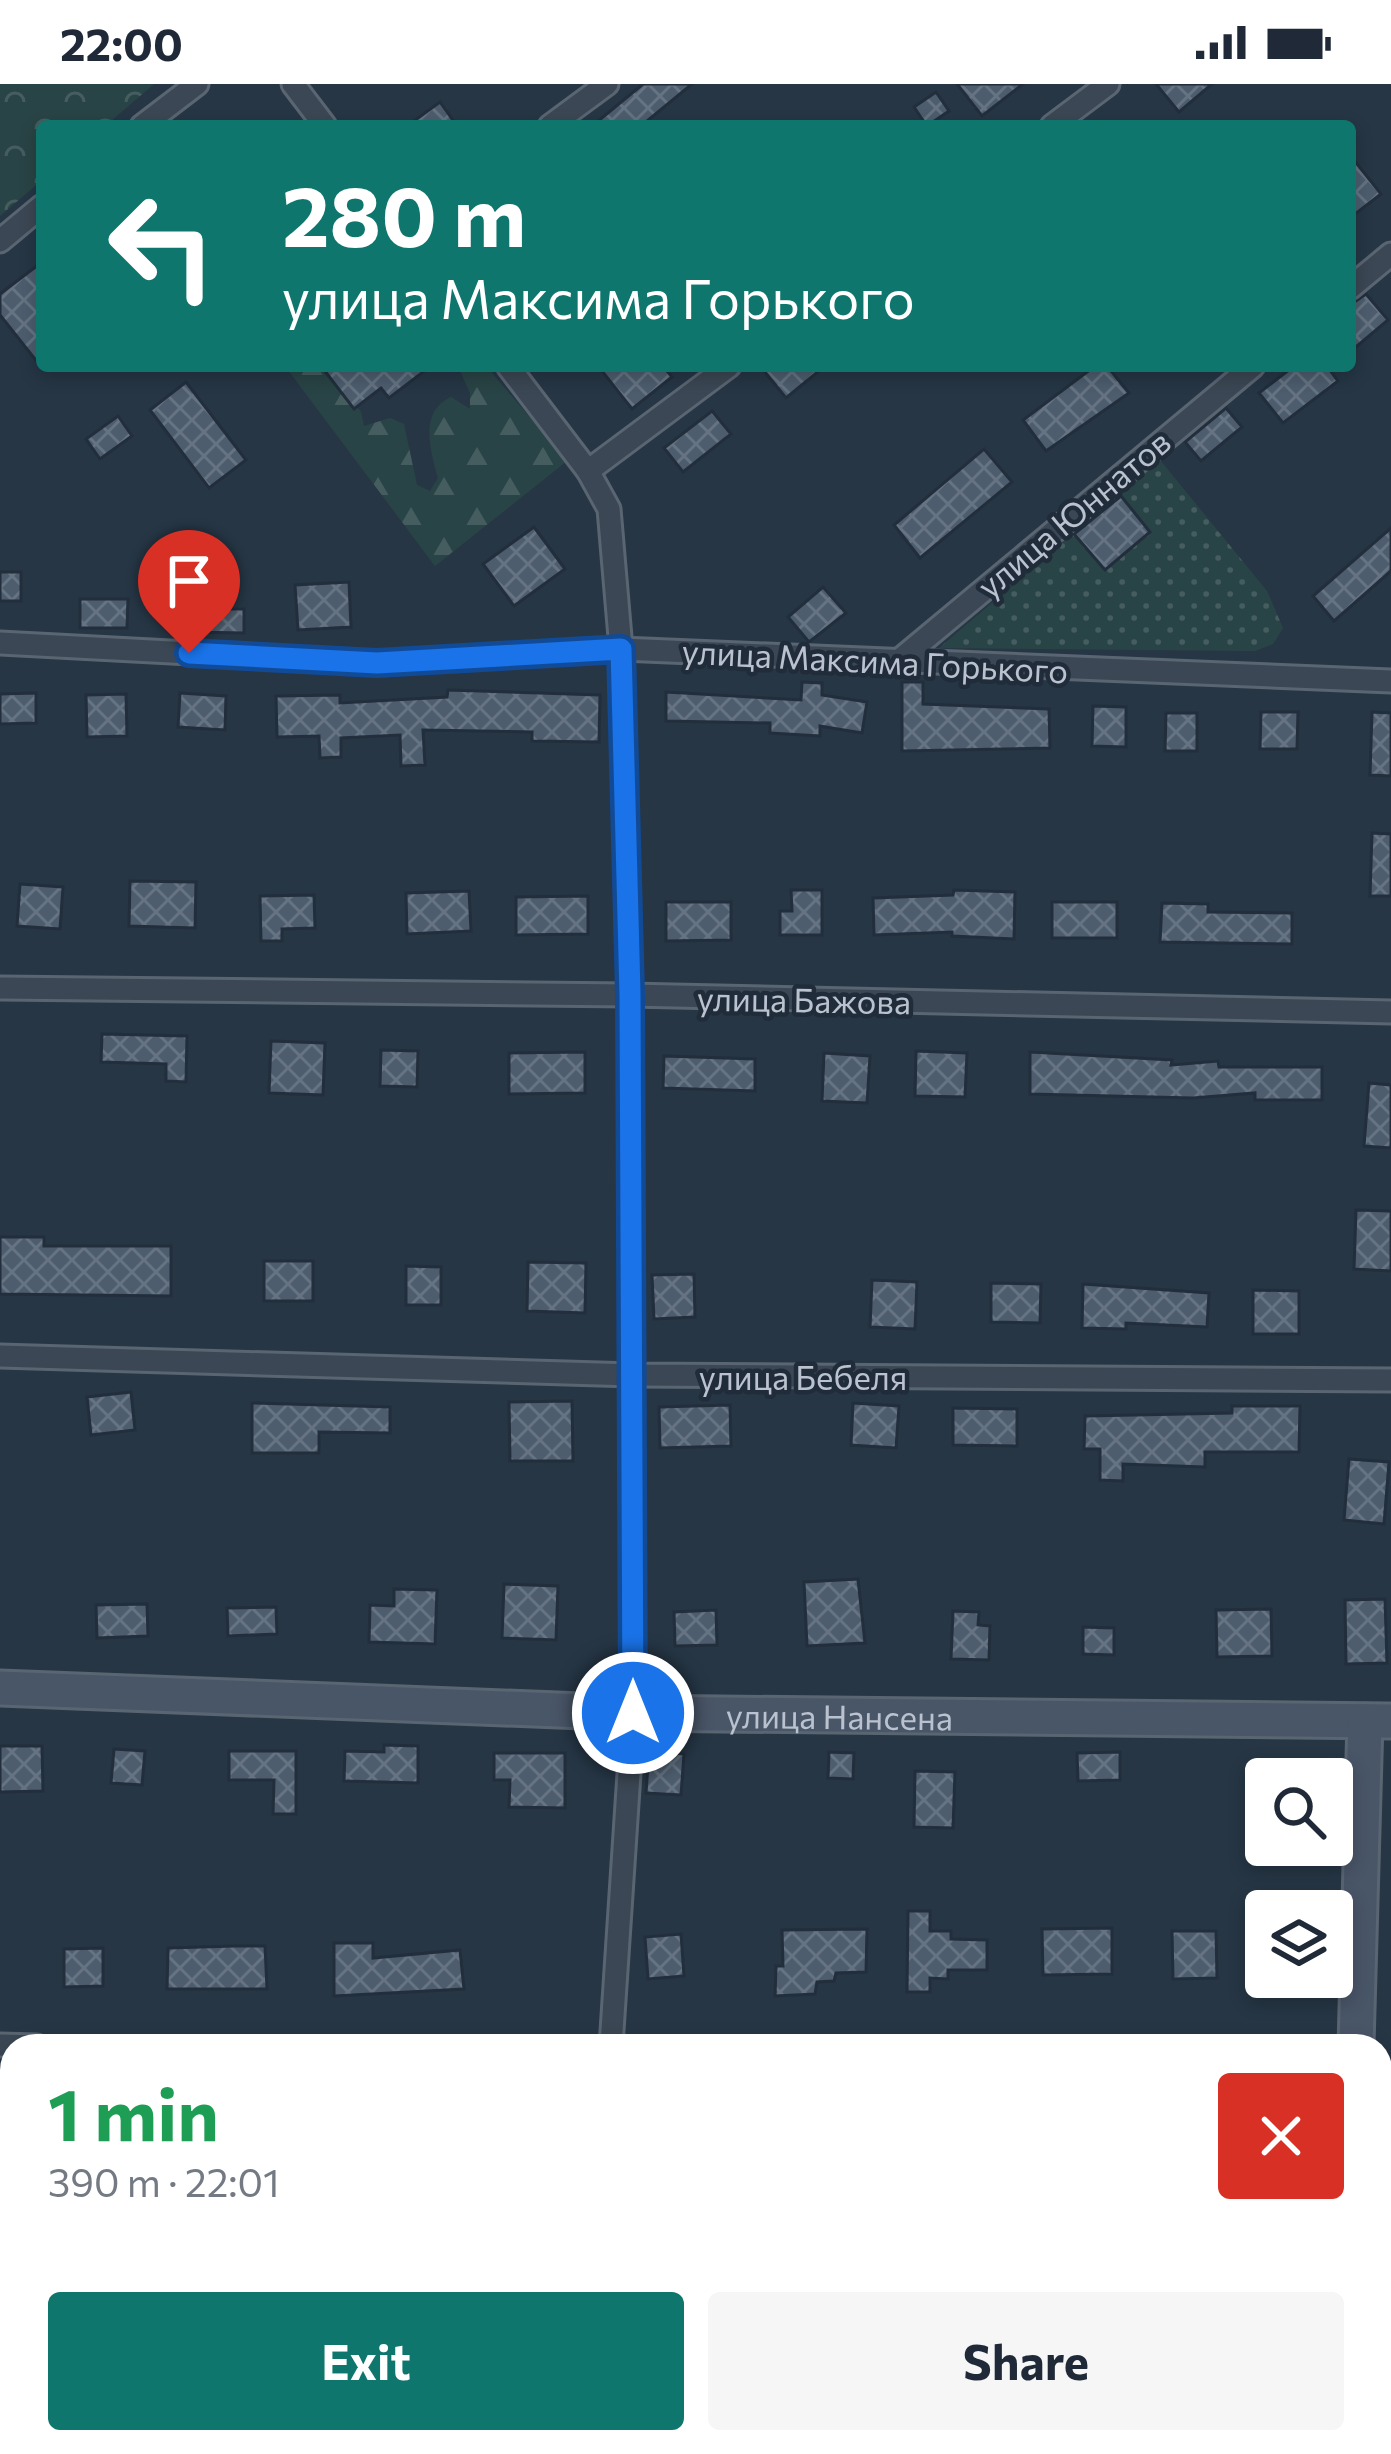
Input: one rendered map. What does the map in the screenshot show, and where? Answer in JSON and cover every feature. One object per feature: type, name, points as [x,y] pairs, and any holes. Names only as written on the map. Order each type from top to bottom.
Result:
[{"type":"main road","name":"улица Нансена","points":[[0,1688],[633,1713],[1378,1721]]},
{"type":"main road","points":[[1357,2034],[1378,1721]]},
{"type":"street","points":[[150,120],[197,84]]},
{"type":"street","points":[[293,84],[320,120]]},
{"type":"street","points":[[558,120],[607,84]]},
{"type":"street","points":[[1060,120],[1108,84]]},
{"type":"street","points":[[0,241],[36,211]]},
{"type":"street","points":[[1356,283],[1391,254]]},
{"type":"street","points":[[513,372],[588,471],[608,509],[621,649],[630,994],[633,1713],[611,2034]]},
{"type":"street","points":[[588,471],[721,372]]},
{"type":"street","name":"улица Юннатов","points":[[896,663],[1246,372]]},
{"type":"street","name":"улица Максима Горького","points":[[0,643],[377,663],[621,649],[1391,681]]},
{"type":"street","name":"улица Бажова","points":[[0,988],[630,994],[1391,1012]]},
{"type":"street","name":"улица Бебеля","points":[[0,1356],[633,1375],[1391,1380]]},
{"type":"green space","points":[[0,84],[154,84],[112,120],[36,120],[36,185],[0,216]]},
{"type":"green space","points":[[290,372],[327,372],[361,412],[364,426],[390,418],[404,424],[417,485],[430,491],[438,478],[430,432],[434,412],[451,397],[470,409],[470,393],[461,372],[491,372],[567,461],[435,566]]},
{"type":"green space","points":[[1160,460],[1267,591],[1283,628],[1273,644],[1255,651],[939,648]]},
{"type":"building","points":[[643,84],[692,84],[648,120],[599,120]]},
{"type":"building","points":[[957,84],[1023,84],[982,116]]},
{"type":"building","points":[[1156,84],[1212,84],[1179,112]]},
{"type":"building","points":[[936,92],[949,111],[936,120],[923,120],[914,107]]},
{"type":"building","points":[[440,102],[453,120],[415,120]]},
{"type":"building","points":[[1356,163],[1381,194],[1356,213]]},
{"type":"building","points":[[36,267],[36,360],[0,315],[0,294]]},
{"type":"building","points":[[1366,294],[1388,320],[1356,347],[1356,301]]},
{"type":"building","points":[[326,372],[423,372],[389,398],[381,388],[354,409]]},
{"type":"building","points":[[603,372],[668,372],[672,377],[632,409]]},
{"type":"building","points":[[765,372],[818,372],[786,398]]},
{"type":"building","points":[[1087,372],[1112,372],[1129,393],[1046,451],[1023,420]]},
{"type":"building","points":[[1286,372],[1331,372],[1338,381],[1283,423],[1259,393]]},
{"type":"building","points":[[186,382],[246,460],[209,488],[150,410]]},
{"type":"building","points":[[1226,408],[1242,427],[1201,461],[1185,442]]},
{"type":"building","points":[[712,411],[731,434],[683,472],[664,448]]},
{"type":"building","points":[[118,416],[132,436],[100,459],[86,439]]},
{"type":"building","points":[[984,449],[1012,482],[920,558],[894,525]]},
{"type":"building","points":[[1121,496],[1150,532],[1105,570],[1074,534]]},
{"type":"building","points":[[534,527],[565,569],[514,606],[483,564]]},
{"type":"building","points":[[1391,528],[1391,571],[1334,621],[1313,596]]},
{"type":"building","points":[[0,572],[21,572],[21,601],[0,601]]},
{"type":"building","points":[[349,582],[351,627],[298,630],[295,585]]},
{"type":"building","points":[[823,587],[846,613],[809,642],[788,617]]},
{"type":"building","points":[[80,599],[128,599],[127,628],[80,628]]},
{"type":"building","points":[[191,609],[244,609],[244,633],[191,632]]},
{"type":"building","points":[[802,682],[822,683],[822,695],[867,702],[862,733],[820,726],[820,736],[770,733],[770,723],[666,721],[666,692],[801,700]]},
{"type":"building","points":[[902,682],[923,682],[923,704],[1049,709],[1050,748],[902,751]]},
{"type":"building","points":[[448,690],[600,695],[599,742],[532,741],[532,732],[423,730],[425,765],[401,766],[400,735],[341,738],[341,757],[320,758],[319,736],[277,737],[276,696],[340,695],[340,703],[447,697]]},
{"type":"building","points":[[36,693],[36,723],[0,724],[0,694]]},
{"type":"building","points":[[180,693],[226,696],[225,730],[178,727]]},
{"type":"building","points":[[126,694],[127,736],[87,737],[86,695]]},
{"type":"building","points":[[1093,706],[1126,707],[1126,747],[1092,746]]},
{"type":"building","points":[[1261,712],[1298,712],[1297,749],[1260,749]]},
{"type":"building","points":[[1372,712],[1391,713],[1391,776],[1370,775]]},
{"type":"building","points":[[1166,713],[1197,713],[1197,751],[1165,751]]},
{"type":"building","points":[[1372,833],[1391,834],[1391,896],[1370,896]]},
{"type":"building","points":[[130,881],[196,882],[195,928],[129,926]]},
{"type":"building","points":[[20,884],[63,887],[60,929],[17,926]]},
{"type":"building","points":[[791,890],[822,890],[822,935],[780,935],[780,911],[792,911]]},
{"type":"building","points":[[954,890],[1015,892],[1014,939],[952,936],[952,932],[874,935],[873,898],[953,895]]},
{"type":"building","points":[[469,891],[471,931],[407,934],[406,893]]},
{"type":"building","points":[[314,895],[315,928],[282,929],[282,941],[261,941],[260,896]]},
{"type":"building","points":[[588,896],[588,934],[516,935],[516,897]]},
{"type":"building","points":[[666,902],[731,902],[731,940],[666,941]]},
{"type":"building","points":[[1052,902],[1117,902],[1117,938],[1052,938]]},
{"type":"building","points":[[1162,903],[1208,904],[1208,912],[1292,913],[1292,944],[1160,942]]},
{"type":"building","points":[[102,1034],[187,1036],[186,1082],[166,1081],[166,1064],[101,1062]]},
{"type":"building","points":[[271,1041],[325,1043],[323,1095],[269,1093]]},
{"type":"building","points":[[381,1050],[418,1051],[417,1087],[380,1086]]},
{"type":"building","points":[[916,1051],[967,1053],[965,1097],[915,1096]]},
{"type":"building","points":[[585,1052],[585,1093],[509,1094],[509,1053]]},
{"type":"building","points":[[1030,1052],[1172,1060],[1171,1065],[1218,1061],[1219,1067],[1322,1067],[1322,1100],[1255,1100],[1255,1093],[1193,1098],[1030,1094]]},
{"type":"building","points":[[824,1053],[870,1056],[867,1103],[822,1101]]},
{"type":"building","points":[[664,1056],[755,1059],[755,1091],[663,1088]]},
{"type":"building","points":[[1369,1083],[1391,1085],[1391,1148],[1364,1146]]},
{"type":"building","points":[[1356,1210],[1391,1211],[1391,1271],[1354,1269]]},
{"type":"building","points":[[0,1237],[44,1237],[44,1246],[171,1246],[171,1296],[0,1294]]},
{"type":"building","points":[[264,1261],[313,1261],[313,1301],[264,1301]]},
{"type":"building","points":[[528,1262],[586,1263],[585,1313],[527,1311]]},
{"type":"building","points":[[406,1266],[441,1267],[441,1305],[406,1305]]},
{"type":"building","points":[[694,1274],[695,1317],[654,1319],[652,1275]]},
{"type":"building","points":[[872,1280],[917,1282],[915,1329],[870,1327]]},
{"type":"building","points":[[991,1283],[1041,1284],[1040,1323],[991,1322]]},
{"type":"building","points":[[1083,1284],[1209,1293],[1207,1327],[1126,1323],[1126,1329],[1082,1328]]},
{"type":"building","points":[[1253,1290],[1299,1291],[1299,1334],[1253,1334]]},
{"type":"building","points":[[131,1392],[135,1430],[91,1435],[87,1397]]},
{"type":"building","points":[[572,1401],[573,1461],[510,1461],[509,1402]]},
{"type":"building","points":[[252,1403],[390,1407],[390,1433],[319,1432],[319,1453],[252,1453]]},
{"type":"building","points":[[853,1403],[899,1406],[896,1448],[851,1445]]},
{"type":"building","points":[[730,1405],[731,1446],[660,1448],[659,1407]]},
{"type":"building","points":[[1232,1406],[1300,1406],[1299,1452],[1205,1452],[1205,1467],[1123,1464],[1123,1481],[1100,1480],[1100,1449],[1084,1449],[1085,1416],[1232,1413]]},
{"type":"building","points":[[953,1408],[1017,1409],[1017,1446],[953,1445]]},
{"type":"building","points":[[1349,1459],[1389,1462],[1384,1524],[1344,1520]]},
{"type":"building","points":[[858,1579],[865,1643],[807,1646],[804,1582]]},
{"type":"building","points":[[504,1584],[558,1586],[556,1640],[502,1638]]},
{"type":"building","points":[[394,1589],[437,1590],[435,1644],[369,1642],[370,1605],[394,1606]]},
{"type":"building","points":[[1385,1599],[1387,1663],[1346,1664],[1345,1600]]},
{"type":"building","points":[[147,1604],[148,1636],[97,1638],[96,1605]]},
{"type":"building","points":[[276,1607],[277,1634],[228,1636],[227,1608]]},
{"type":"building","points":[[1271,1609],[1272,1656],[1217,1657],[1216,1610]]},
{"type":"building","points":[[716,1610],[717,1645],[675,1646],[674,1612]]},
{"type":"building","points":[[953,1611],[979,1612],[978,1625],[990,1626],[989,1660],[951,1659]]},
{"type":"building","points":[[1083,1627],[1114,1628],[1114,1655],[1083,1654]]},
{"type":"building","points":[[384,1745],[418,1746],[418,1783],[344,1781],[345,1751],[384,1752]]},
{"type":"building","points":[[0,1746],[42,1746],[43,1791],[0,1792]]},
{"type":"building","points":[[114,1749],[145,1751],[142,1785],[111,1783]]},
{"type":"building","points":[[229,1751],[296,1751],[296,1814],[273,1814],[274,1780],[229,1780]]},
{"type":"building","points":[[649,1751],[684,1754],[681,1795],[646,1793]]},
{"type":"building","points":[[829,1752],[854,1753],[853,1779],[828,1778]]},
{"type":"building","points":[[1120,1752],[1120,1780],[1078,1781],[1077,1753]]},
{"type":"building","points":[[494,1753],[565,1753],[565,1808],[509,1807],[510,1780],[494,1780]]},
{"type":"building","points":[[915,1771],[955,1772],[953,1828],[914,1827]]},
{"type":"building","points":[[908,1911],[930,1911],[930,1931],[951,1931],[951,1939],[987,1940],[987,1970],[948,1970],[948,1979],[930,1978],[930,1992],[907,1992]]},
{"type":"building","points":[[1112,1928],[1112,1974],[1043,1975],[1042,1929]]},
{"type":"building","points":[[867,1929],[866,1972],[836,1973],[834,1981],[817,1982],[815,1994],[775,1996],[776,1966],[783,1966],[782,1930]]},
{"type":"building","points":[[1172,1931],[1216,1931],[1217,1978],[1173,1979]]},
{"type":"building","points":[[681,1934],[684,1976],[648,1979],[645,1937]]},
{"type":"building","points":[[334,1943],[373,1943],[373,1958],[460,1950],[464,1989],[334,1996]]},
{"type":"building","points":[[265,1946],[267,1989],[167,1989],[168,1948]]},
{"type":"building","points":[[103,1948],[103,1986],[64,1987],[64,1949]]},
{"type":"route","points":[[189,653],[377,663],[621,649],[630,994],[633,1713]]}]
